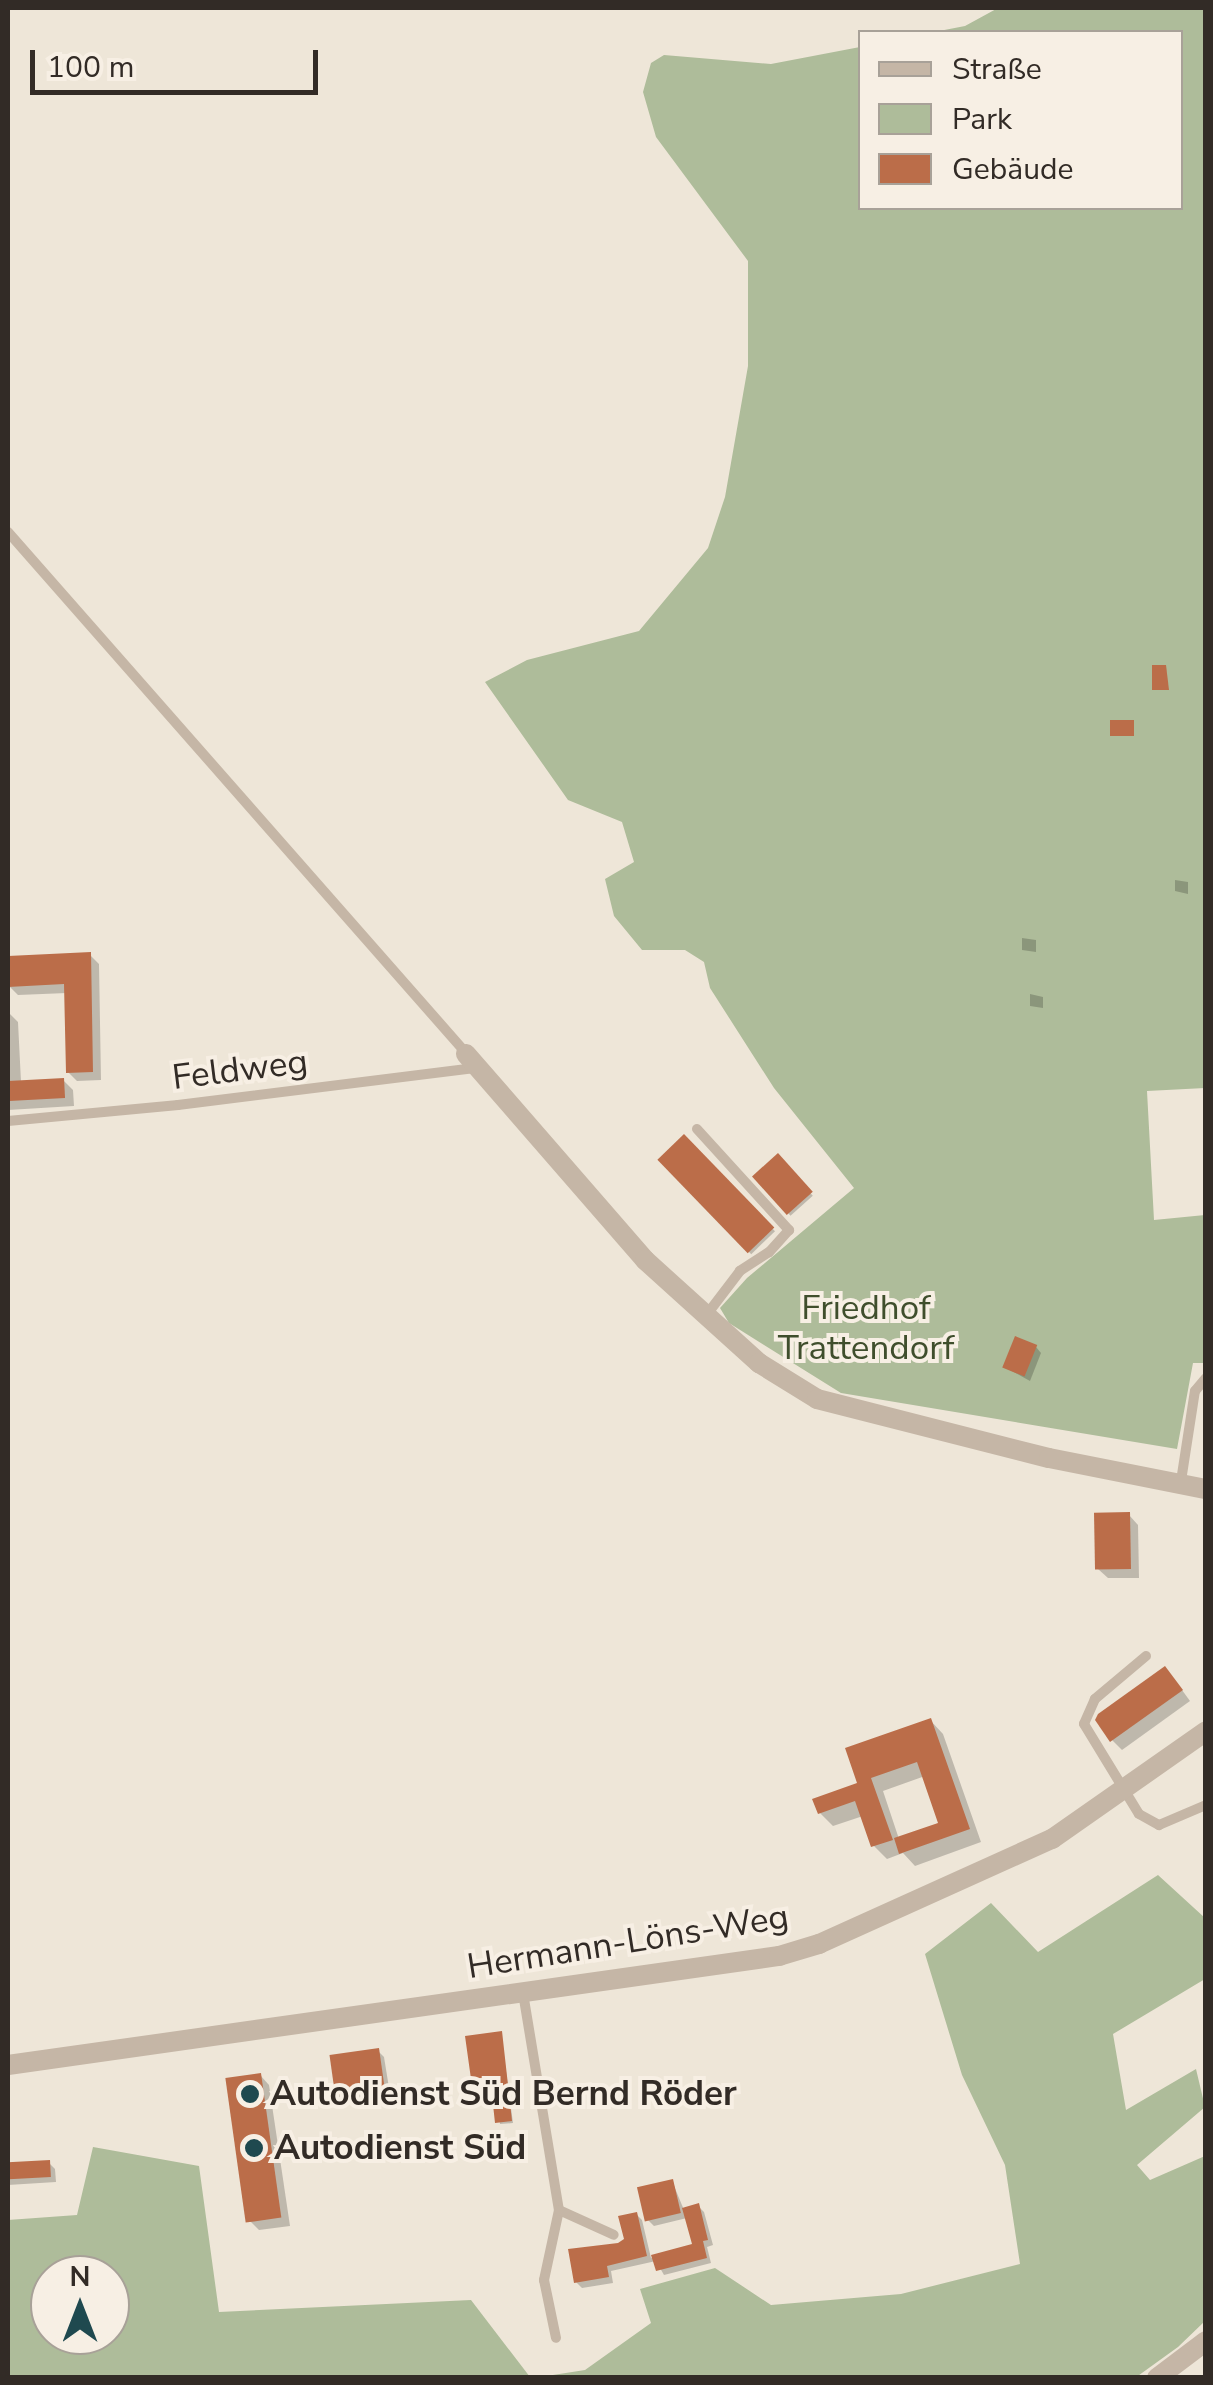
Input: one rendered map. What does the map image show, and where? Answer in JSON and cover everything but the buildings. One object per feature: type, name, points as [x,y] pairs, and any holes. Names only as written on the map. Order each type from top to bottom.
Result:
[{"type":"street","points":[[472,1061],[645,1260],[759,1363],[816,1399],[1049,1458],[1182,1481],[1206,1489]]},
{"type":"street","name":"Hermann-Löns-Weg","points":[[8,2065],[779,1956],[818,1944],[1052,1839],[1206,1731]]},
{"type":"street","points":[[1157,2378],[1206,2341]]},
{"type":"lane","points":[[8,532],[472,1061]]},
{"type":"lane","name":"Feldweg","points":[[8,1121],[178,1106],[472,1061]]},
{"type":"lane","points":[[697,1129],[788,1230],[769,1252],[740,1271],[705,1317]]},
{"type":"lane","points":[[1182,1481],[1195,1391],[1206,1378]]},
{"type":"lane","points":[[1146,1656],[1095,1699],[1084,1724],[1139,1814],[1158,1825],[1206,1806]]},
{"type":"lane","points":[[522,1993],[558,2210],[544,2280],[556,2338]]},
{"type":"lane","points":[[558,2210],[614,2235]]},
{"type":"green space","name":"Friedhof Trattendorf","points":[[998,8],[1205,8],[1205,1088],[1147,1091],[1154,1220],[1205,1215],[1205,1363],[1193,1363],[1177,1449],[841,1393],[729,1323],[720,1308],[747,1278],[854,1188],[774,1088],[710,988],[704,962],[685,950],[642,950],[614,916],[605,879],[634,862],[622,822],[568,800],[485,682],[527,660],[639,631],[708,548],[725,497],[748,366],[748,261],[656,137],[643,92],[651,63],[664,55],[771,64],[858,47],[858,210],[1183,210],[1183,30],[944,30],[965,26]]},
{"type":"green space","points":[[1158,1875],[1205,1918],[1205,1979],[1113,2034],[1126,2110],[1196,2069],[1205,2107],[1137,2165],[1150,2180],[1205,2156],[1205,2321],[1178,2347],[1135,2378],[540,2377],[585,2370],[651,2323],[640,2289],[715,2268],[771,2305],[901,2294],[1020,2264],[1005,2165],[962,2075],[925,1954],[991,1903],[1038,1952]]},
{"type":"green space","points":[[93,2147],[199,2166],[219,2312],[471,2300],[530,2377],[8,2377],[8,2220],[77,2215]]},
{"type":"place","name":"Autodienst Süd Bernd Röder","points":[[250,2094]]},
{"type":"place","name":"Autodienst Süd","points":[[254,2148]]}]
